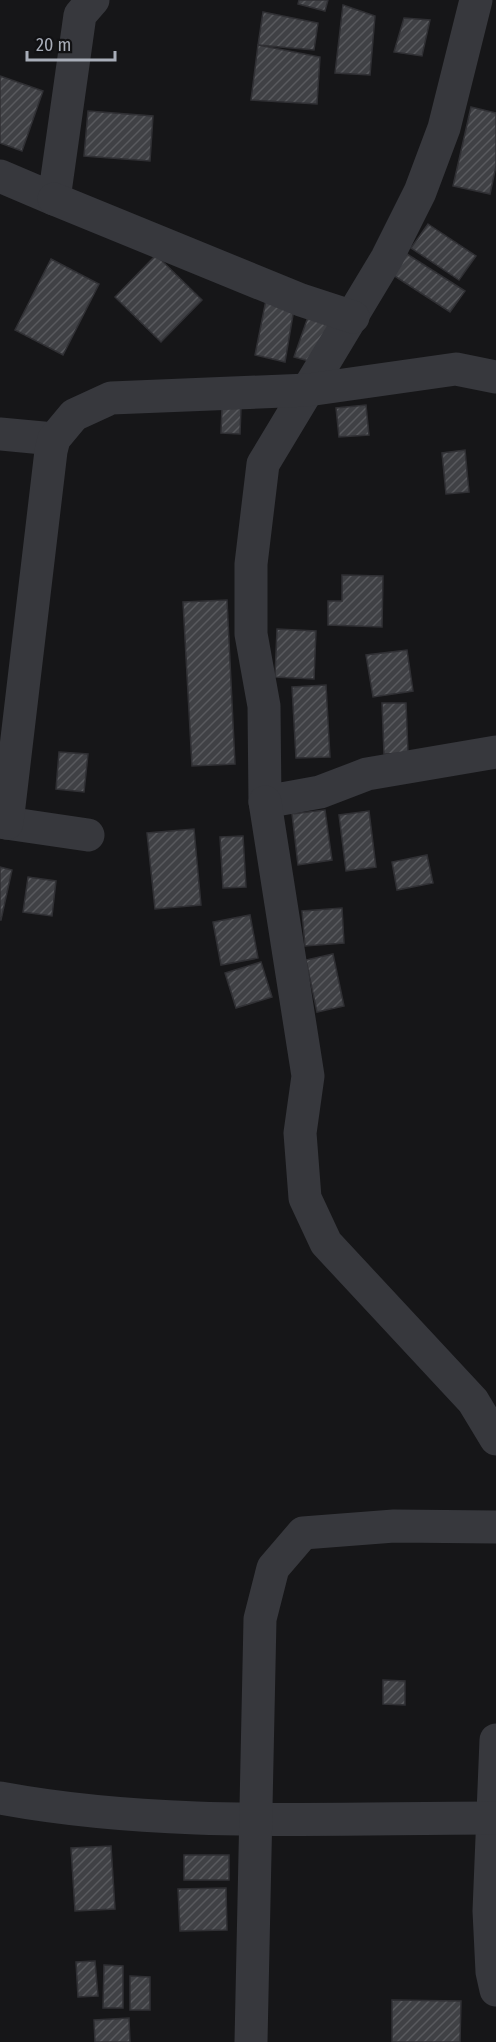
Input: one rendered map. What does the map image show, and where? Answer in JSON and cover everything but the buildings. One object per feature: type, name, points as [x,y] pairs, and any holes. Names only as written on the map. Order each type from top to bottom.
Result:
[{"type":"street","points":[[54,199],[80,15],[93,0]]},
{"type":"street","points":[[476,0],[444,129],[420,192],[387,258],[263,464],[250,564],[251,634],[264,706],[265,802],[308,1076],[300,1133],[305,1198],[326,1243],[474,1401],[496,1440]]},
{"type":"street","points":[[0,176],[301,300],[352,316]]},
{"type":"street","points":[[88,835],[3,822],[54,439],[74,415],[111,398],[308,390],[456,369],[496,377]]},
{"type":"street","points":[[0,434],[54,439]]},
{"type":"street","points":[[265,802],[320,792],[367,774],[496,752]]},
{"type":"street","points":[[251,2042],[260,1618],[273,1568],[303,1533],[394,1526],[496,1527]]},
{"type":"street","points":[[496,1740],[489,1911],[492,1972],[496,1990]]},
{"type":"street","points":[[0,1798],[51,1808],[191,1818],[493,1818]]}]
